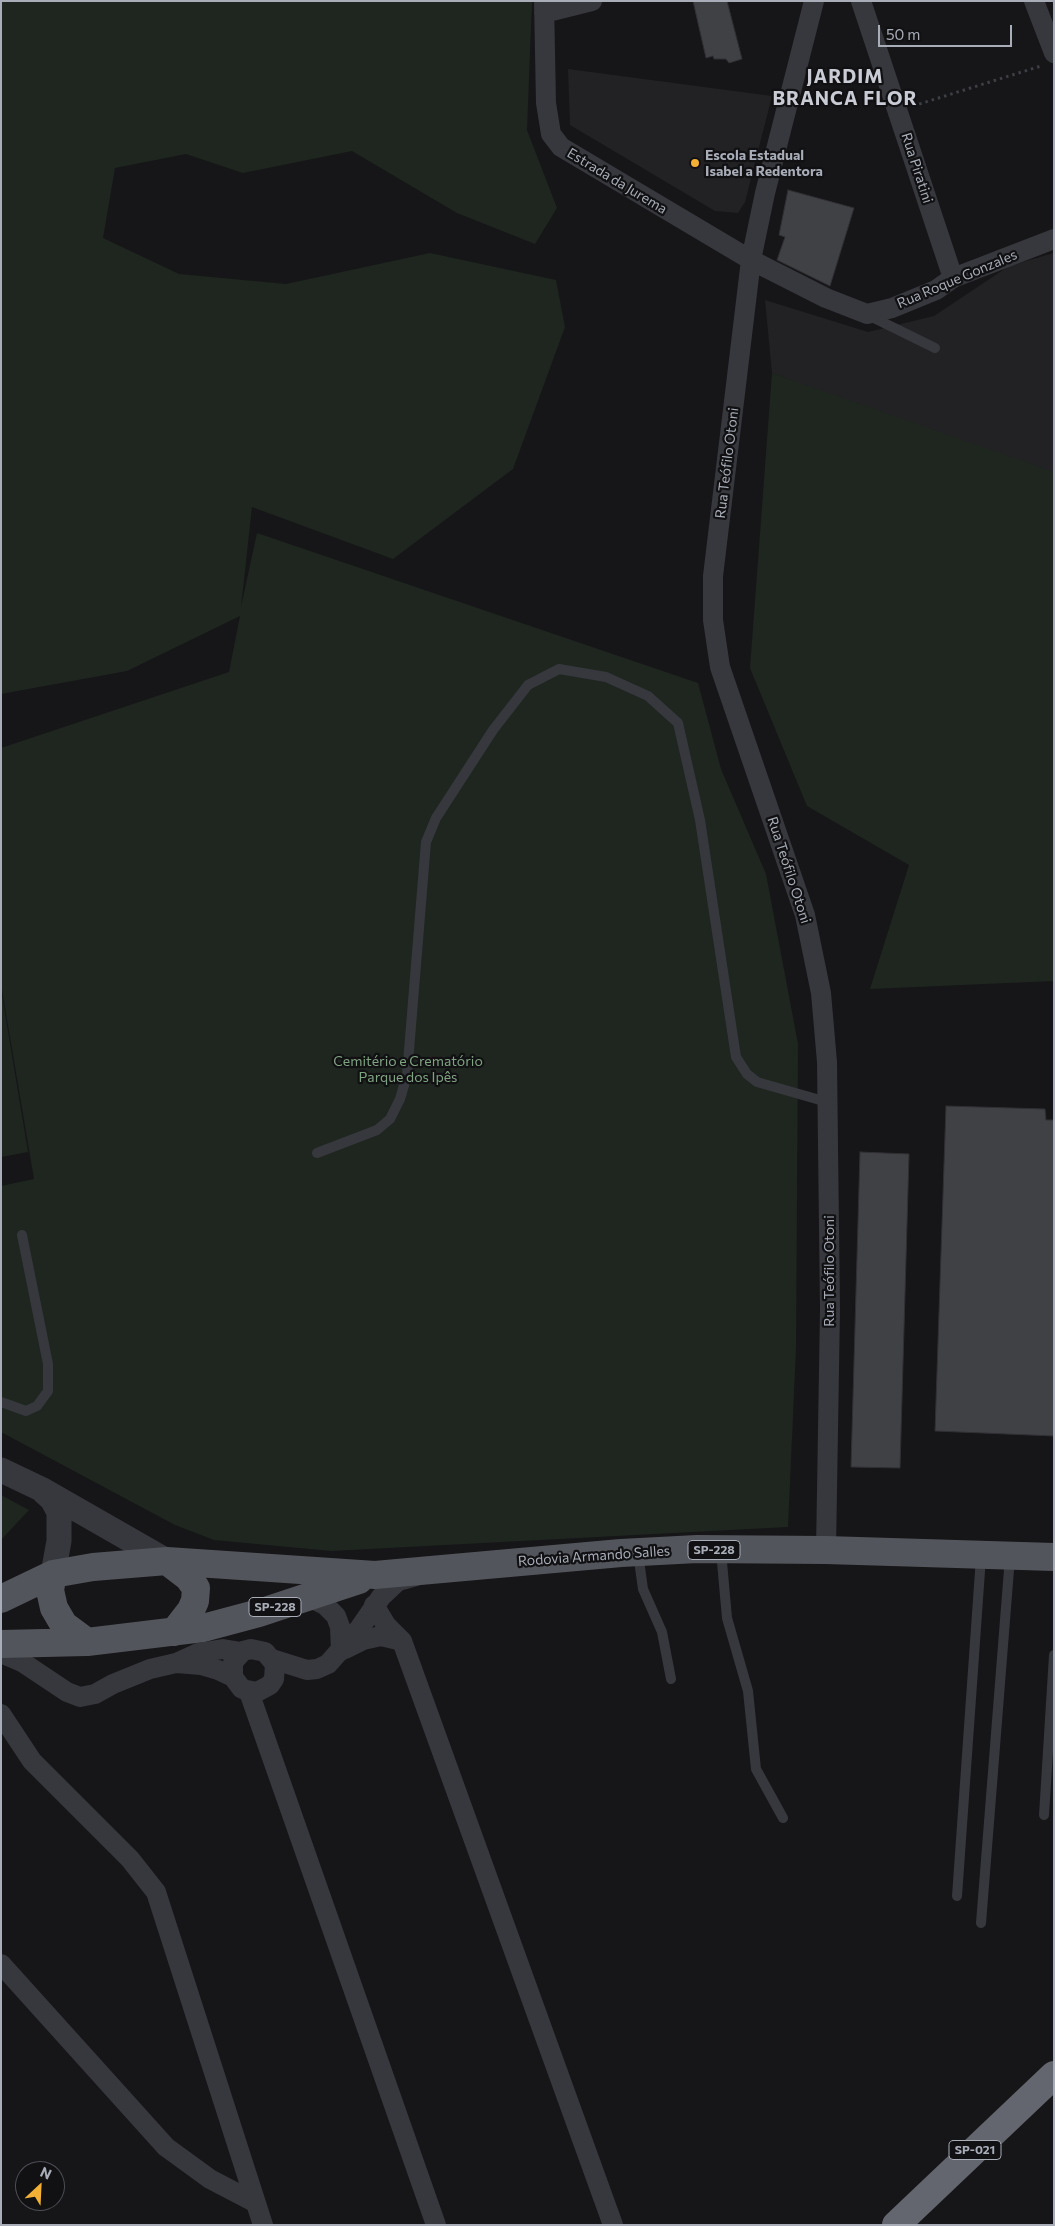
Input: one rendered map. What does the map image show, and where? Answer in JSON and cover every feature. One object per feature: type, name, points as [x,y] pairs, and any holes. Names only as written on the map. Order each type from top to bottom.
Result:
[{"type":"highway","name":"SP-021","points":[[896,2225],[1054,2075]]},
{"type":"main road","name":"Rodovia Armando Salles","points":[[1,1599],[53,1574],[93,1567],[167,1561],[375,1575],[638,1552],[826,1550],[1054,1558]]},
{"type":"main road","points":[[167,1561],[188,1577],[196,1588],[195,1601],[191,1610],[174,1632]]},
{"type":"main road","points":[[53,1574],[50,1590],[54,1608],[64,1625],[87,1642]]},
{"type":"main road","name":"Rodovia Armando Salles","points":[[1,1644],[87,1642],[203,1628],[375,1575]]},
{"type":"street","points":[[544,7],[592,1]]},
{"type":"street","name":"Rua Teófilo Otoni","points":[[814,1],[770,174],[751,260],[713,576],[713,620],[720,667],[806,915],[821,992],[827,1062],[830,1309],[826,1550]]},
{"type":"street","name":"Rua Piratini","points":[[861,1],[953,278]]},
{"type":"street","points":[[1034,1],[1049,59]]},
{"type":"street","name":"Estrada da Jurema","points":[[544,7],[547,109],[551,134],[562,147],[751,260]]},
{"type":"street","name":"Rua Roque Gonzales","points":[[867,314],[911,301],[936,290],[953,278],[1054,239]]},
{"type":"street","points":[[751,260],[826,298],[867,314]]},
{"type":"street","points":[[1,1470],[42,1490],[167,1561]]},
{"type":"street","points":[[42,1490],[52,1499],[59,1512],[59,1541],[53,1574]]},
{"type":"street","points":[[273,1669],[318,1669],[328,1664],[341,1651],[374,1605],[398,1581],[435,1569]]},
{"type":"street","points":[[307,1596],[325,1605],[336,1616],[340,1627],[341,1651]]},
{"type":"street","points":[[374,1605],[386,1625],[402,1641],[613,2225]]},
{"type":"street","points":[[341,1651],[363,1640],[381,1636],[402,1641]]},
{"type":"street","points":[[48,1679],[48,1658],[50,1650],[56,1642]]},
{"type":"street","points":[[1,1653],[22,1662],[66,1692],[80,1697],[95,1694],[113,1684],[150,1669],[176,1663],[198,1653],[222,1649],[242,1652],[258,1649],[265,1652],[273,1669],[264,1690],[249,1692],[242,1689],[233,1677],[202,1665],[176,1663]]},
{"type":"street","points":[[233,1677],[233,1662],[242,1652]]},
{"type":"street","points":[[249,1692],[436,2225]]},
{"type":"street","points":[[1,1714],[32,1761],[130,1859],[156,1892],[262,2225]]},
{"type":"street","points":[[1,1964],[166,2147],[210,2179],[254,2202]]},
{"type":"lane","points":[[867,314],[934,348]]},
{"type":"lane","points":[[317,1153],[377,1130],[390,1120],[400,1099],[407,1075],[426,842],[436,818],[499,722],[528,685],[559,669],[606,677],[648,696],[678,723],[700,820],[736,1057],[747,1074],[757,1082],[827,1102]]},
{"type":"lane","points":[[1,1402],[26,1411],[36,1406],[48,1391],[48,1364],[22,1235]]},
{"type":"lane","points":[[721,1550],[727,1618],[748,1691],[756,1769],[783,1818]]},
{"type":"lane","points":[[638,1552],[643,1589],[662,1632],[671,1679]]},
{"type":"lane","points":[[957,1896],[981,1556]]},
{"type":"lane","points":[[981,1923],[1010,1557]]},
{"type":"lane","points":[[1044,1815],[1051,1736],[1054,1655]]},
{"type":"path","points":[[898,111],[1049,59]]},
{"type":"shaded area","name":"Escola Estadual Isabel a Redentora","points":[[568,69],[772,96],[745,202],[738,213],[715,211],[570,125]]},
{"type":"shaded area","points":[[1054,253],[1054,479],[772,373],[765,300],[868,332],[934,316],[1009,266]]},
{"type":"green space","name":"Cemitério e Crematório Parque dos Ipês","points":[[1,1],[532,1],[527,130],[557,208],[535,244],[457,213],[352,151],[243,173],[186,154],[115,168],[103,238],[179,274],[286,284],[430,253],[556,280],[565,327],[513,469],[393,559],[252,507],[241,607],[257,533],[698,683],[721,769],[766,874],[798,1044],[796,1348],[788,1527],[331,1551],[214,1540],[175,1525],[1,1432],[1,1186],[34,1179],[1,984],[1,748],[229,672],[240,616],[127,671],[1,694]]},
{"type":"green space","points":[[772,373],[1054,472],[1054,981],[870,989],[909,865],[807,806],[750,668]]},
{"type":"green space","points":[[1,989],[28,1152],[1,1157]]},
{"type":"green space","points":[[1,1495],[29,1510],[1,1540]]},
{"type":"building","points":[[693,1],[727,1],[742,59],[729,63],[726,59],[714,59],[713,56],[706,58]]},
{"type":"building","points":[[788,190],[854,208],[830,286],[777,260],[785,237],[779,235]]},
{"type":"building","points":[[946,1106],[1045,1109],[1046,1120],[1054,1120],[1054,1436],[935,1431]]},
{"type":"building","points":[[860,1152],[909,1154],[900,1468],[851,1467]]},
{"type":"place","name":"Escola Estadual Isabel a Redentora","points":[[695,163]]},
{"type":"district","name":"JARDIM BRANCA FLOR","points":[[845,88]]}]
